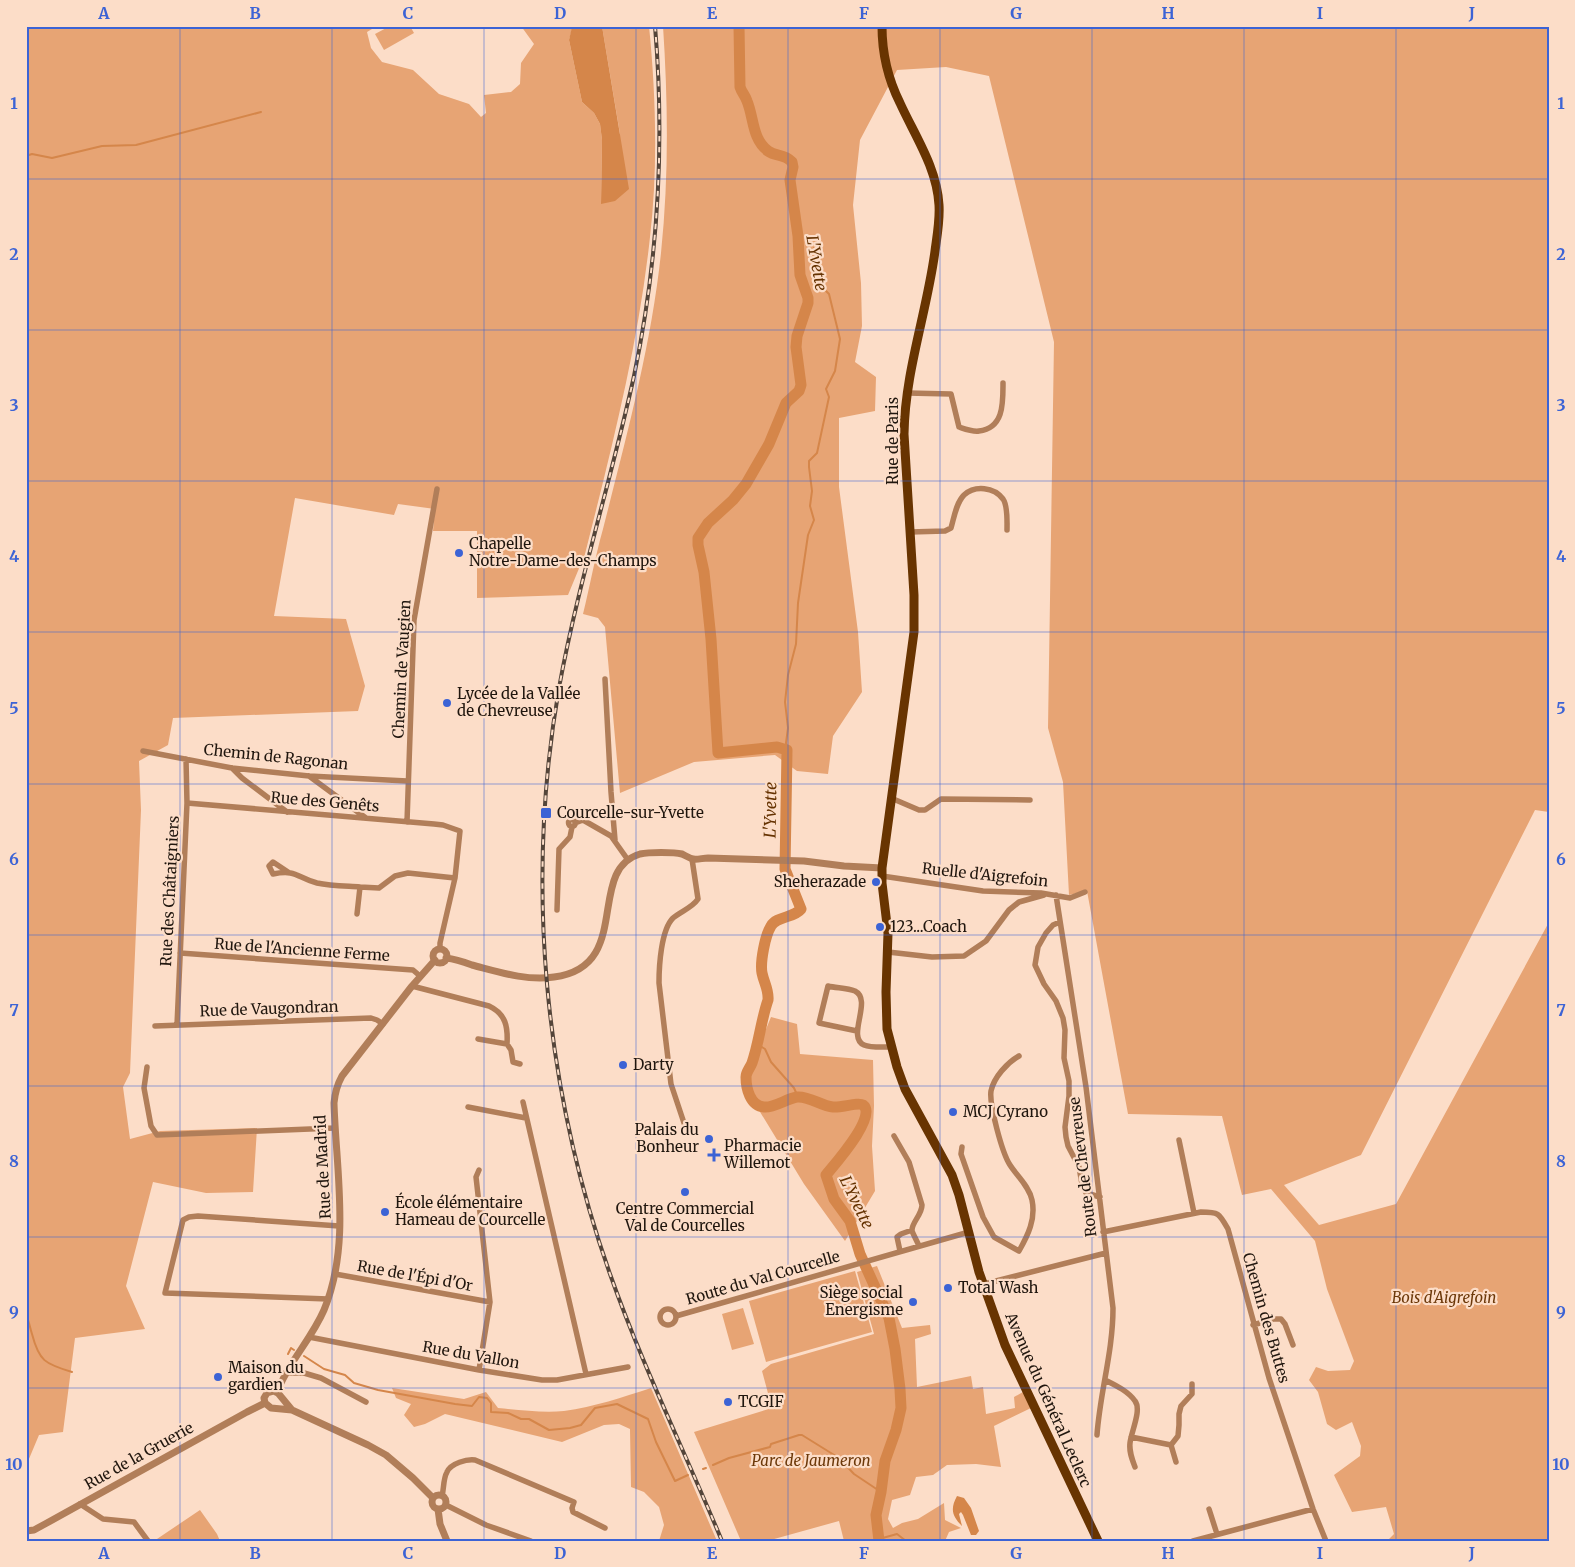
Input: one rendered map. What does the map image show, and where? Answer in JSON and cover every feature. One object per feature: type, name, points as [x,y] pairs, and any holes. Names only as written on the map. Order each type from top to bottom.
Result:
[{"type":"main road","name":"Rue de Paris","points":[[882,26],[884,55],[891,82],[930,166],[939,205],[939,222],[933,270],[904,408],[914,632],[882,872]]},
{"type":"main road","name":"Avenue du Général Leclerc","points":[[882,872],[888,933],[887,1029],[891,1047],[905,1089],[952,1175],[960,1195],[984,1284],[1005,1345],[1098,1541]]},
{"type":"street","points":[[907,393],[951,394],[959,427],[978,432],[992,427],[1000,418],[1003,403],[1003,383]]},
{"type":"street","points":[[910,532],[945,531],[950,528],[963,496],[973,490],[984,488],[993,491],[1004,499],[1007,530]]},
{"type":"street","name":"Chemin de Vaugien","points":[[407,822],[414,620],[436,490]]},
{"type":"street","points":[[605,679],[615,840]]},
{"type":"street","name":"Chemin de Ragonan","points":[[143,751],[232,768],[309,776],[408,781]]},
{"type":"street","name":"Rue des Châtaigniers","points":[[177,1025],[187,803],[186,759]]},
{"type":"street","points":[[232,768],[242,778],[288,812]]},
{"type":"street","points":[[309,776],[367,819]]},
{"type":"street","points":[[892,798],[920,810],[925,810],[941,799],[1030,800]]},
{"type":"street","name":"Rue des Genêts","points":[[187,803],[443,825],[460,831],[455,878]]},
{"type":"street","points":[[557,910],[559,849],[570,837],[574,825],[583,820],[611,836],[628,860]]},
{"type":"street","points":[[446,958],[520,977],[554,977],[583,967],[598,950],[604,931],[612,884],[628,860],[640,854],[680,854],[692,859],[804,861],[882,872]]},
{"type":"street","points":[[685,1126],[671,1084],[659,971],[666,930],[671,920],[698,899],[692,859]]},
{"type":"street","points":[[288,872],[299,874],[310,881],[321,884],[360,888],[379,888],[395,876],[408,873],[455,878],[440,949]]},
{"type":"street","name":"Ruelle d'Aigrefoin","points":[[882,872],[983,891],[1015,891],[1070,898],[1085,892]]},
{"type":"street","points":[[357,914],[360,888]]},
{"type":"street","points":[[888,952],[932,957],[964,956],[986,941],[1009,910],[1019,902],[1035,897],[1054,897]]},
{"type":"street","name":"Route de Chevreuse","points":[[1054,897],[1060,922],[1086,1087],[1113,1308],[1113,1329],[1098,1419],[1097,1436]]},
{"type":"street","points":[[1060,922],[1053,925],[1046,933],[1038,947],[1035,965],[1044,984],[1056,1000],[1065,1030],[1064,1058],[1069,1096],[1065,1127],[1068,1146],[1079,1167],[1082,1184],[1086,1193],[1100,1197]]},
{"type":"street","points":[[440,949],[446,952],[446,958]]},
{"type":"street","points":[[440,949],[434,952],[434,960],[440,963],[446,958]]},
{"type":"street","name":"Rue de l'Ancienne Ferme","points":[[180,953],[414,970],[420,976]]},
{"type":"street","name":"Rue de Madrid","points":[[279,1394],[285,1373],[317,1325],[328,1299],[335,1274],[338,1257],[339,1226],[335,1092],[342,1076],[434,960]]},
{"type":"street","points":[[412,986],[489,1006],[498,1011],[504,1018],[507,1044],[511,1050],[513,1062],[520,1064]]},
{"type":"street","points":[[857,1031],[819,1023],[828,986],[855,991],[858,994],[862,1008],[857,1031],[860,1042],[865,1046],[891,1047]]},
{"type":"street","name":"Rue de Vaugondran","points":[[155,1026],[371,1018],[383,1024]]},
{"type":"street","points":[[478,1039],[507,1044]]},
{"type":"street","points":[[962,1147],[961,1154],[983,1217],[994,1237],[1019,1251],[1032,1222],[1032,1201],[1030,1193],[1009,1164],[1003,1150],[998,1136],[991,1097],[992,1089],[998,1077],[1012,1060],[1019,1056]]},
{"type":"street","points":[[147,1067],[144,1088],[151,1126],[157,1135],[335,1128]]},
{"type":"street","points":[[523,1102],[586,1374]]},
{"type":"street","points":[[468,1107],[526,1118]]},
{"type":"street","points":[[894,1136],[909,1162],[922,1205],[922,1211],[912,1225],[912,1230],[919,1246]]},
{"type":"street","points":[[1179,1140],[1194,1213]]},
{"type":"street","points":[[479,1170],[476,1177],[490,1302],[479,1370]]},
{"type":"street","name":"Chemin des Buttes","points":[[1103,1232],[1194,1213],[1215,1212],[1222,1218],[1228,1229],[1272,1388],[1313,1509],[1326,1541]]},
{"type":"street","points":[[328,1299],[165,1293],[183,1220],[189,1217],[198,1216],[339,1226]]},
{"type":"street","points":[[912,1230],[897,1237],[900,1251],[969,1232]]},
{"type":"street","name":"Route du Val Courcelle","points":[[676,1316],[900,1251]]},
{"type":"street","points":[[984,1284],[1106,1253]]},
{"type":"street","name":"Rue de l'Épi d'Or","points":[[335,1274],[490,1302]]},
{"type":"street","points":[[1254,1325],[1273,1319],[1281,1319],[1285,1324],[1293,1346]]},
{"type":"street","name":"Rue du Vallon","points":[[310,1337],[479,1370],[542,1380],[558,1380],[628,1367]]},
{"type":"street","points":[[285,1373],[304,1373],[321,1378],[366,1402]]},
{"type":"street","points":[[1105,1380],[1123,1390],[1135,1401],[1138,1409],[1129,1445],[1135,1467]]},
{"type":"street","points":[[1171,1445],[1178,1436],[1181,1406],[1192,1394],[1192,1384]]},
{"type":"street","points":[[292,1410],[279,1394],[271,1391],[264,1398],[268,1407],[292,1410],[386,1455],[433,1498]]},
{"type":"street","points":[[273,1408],[280,1404],[279,1394]]},
{"type":"street","name":"Rue de la Gruerie","points":[[26,1531],[34,1530],[265,1403]]},
{"type":"street","points":[[1131,1437],[1171,1445]]},
{"type":"street","points":[[1171,1445],[1176,1462]]},
{"type":"street","points":[[447,1541],[440,1524],[442,1508],[446,1502],[442,1496],[448,1470],[469,1459],[476,1460],[574,1502],[573,1512],[605,1528]]},
{"type":"street","points":[[433,1498],[438,1495],[442,1496]]},
{"type":"street","points":[[433,1498],[432,1505],[531,1541]]},
{"type":"street","points":[[80,1504],[104,1519],[134,1522],[148,1541]]},
{"type":"street","points":[[1210,1508],[1217,1534]]},
{"type":"street","points":[[1193,1541],[1313,1509]]},
{"type":"green space","points":[[26,26],[377,26],[367,32],[371,48],[382,62],[413,70],[439,94],[469,104],[481,117],[486,113],[484,95],[511,92],[520,84],[521,63],[534,44],[521,26],[573,26],[569,40],[582,102],[594,113],[600,124],[602,140],[601,204],[620,134],[602,26],[649,26],[653,79],[655,159],[653,211],[645,279],[630,362],[582,566],[580,566],[568,595],[477,598],[477,531],[433,531],[435,509],[398,504],[394,515],[295,498],[274,616],[346,619],[365,686],[358,711],[173,718],[168,745],[139,761],[141,810],[130,1073],[123,1087],[130,1139],[160,1131],[257,1128],[253,1192],[206,1193],[153,1182],[126,1286],[145,1329],[75,1338],[63,1432],[39,1435],[26,1466]]},
{"type":"green space","points":[[390,26],[410,26],[414,33],[384,50],[375,34]]},
{"type":"green space","name":"Bois d'Aigrefoin","points":[[663,26],[1549,26],[1549,812],[1535,810],[1361,1155],[1284,1185],[1319,1225],[1396,1204],[1549,922],[1549,1541],[1387,1541],[1394,1534],[1386,1507],[1352,1512],[1334,1475],[1360,1456],[1361,1446],[1352,1422],[1336,1430],[1327,1424],[1318,1392],[1309,1380],[1316,1367],[1328,1371],[1350,1370],[1354,1361],[1327,1289],[1315,1241],[1271,1189],[1242,1195],[1222,1116],[1128,1114],[1087,891],[1069,895],[1063,782],[1048,728],[1054,342],[989,76],[946,67],[897,70],[860,140],[853,205],[861,283],[862,326],[855,362],[876,377],[875,411],[839,418],[839,487],[858,632],[862,692],[833,736],[828,774],[797,771],[775,755],[694,762],[620,793],[605,627],[598,618],[583,614],[597,550],[637,392],[657,288],[664,225],[666,168],[667,111]]},
{"type":"green space","points":[[771,1017],[797,1024],[800,1054],[873,1060],[874,1106],[872,1146],[875,1191],[845,1241],[804,1184],[754,1102],[749,1071]]},
{"type":"green space","name":"Parc de Jaumeron","points":[[877,1266],[902,1328],[930,1325],[931,1334],[915,1339],[917,1387],[971,1376],[973,1389],[983,1387],[986,1414],[1015,1408],[1014,1397],[1023,1392],[1031,1408],[994,1426],[1001,1467],[976,1464],[947,1465],[933,1475],[916,1477],[910,1495],[892,1500],[888,1519],[893,1528],[902,1523],[918,1519],[944,1503],[945,1520],[961,1528],[949,1532],[945,1541],[844,1541],[839,1521],[767,1541],[741,1541],[694,1432],[772,1408],[762,1371],[771,1364],[874,1334],[857,1272]]},
{"type":"green space","points":[[855,1271],[872,1332],[766,1362],[749,1301]]},
{"type":"green space","points":[[743,1308],[754,1344],[732,1350],[722,1314]]},
{"type":"green space","points":[[392,1388],[464,1399],[486,1392],[498,1408],[548,1412],[586,1407],[651,1388],[717,1541],[659,1541],[664,1525],[659,1507],[644,1492],[631,1487],[630,1429],[619,1424],[604,1425],[562,1442],[445,1414],[414,1427],[404,1415],[411,1404],[396,1398]]},
{"type":"green space","points":[[200,1510],[220,1541],[154,1541]]},
{"type":"shaded area","points":[[602,26],[629,189],[615,201],[601,204],[602,140],[600,124],[594,113],[582,102],[569,40],[572,27]]},
{"type":"shaded area","points":[[957,1496],[964,1498],[971,1508],[979,1531],[976,1535],[971,1535],[961,1512],[959,1514],[962,1526],[954,1516],[953,1505]]},
{"type":"waterway","name":"L'Yvette","points":[[739,26],[740,87],[746,99],[756,134],[759,141],[768,151],[786,157],[792,162],[793,167],[790,180],[798,236],[800,275],[808,298],[797,336],[796,347],[801,385],[799,391],[786,403],[769,444],[746,484],[733,500],[708,523],[698,538],[704,572],[711,639],[718,753],[777,747],[787,750],[785,869],[801,909],[794,914],[777,920],[771,926],[765,942],[762,968],[768,1000],[752,1063],[746,1075],[746,1081],[752,1100],[759,1106],[772,1106],[793,1098],[802,1097],[833,1107],[861,1104],[866,1111],[865,1119],[860,1129],[826,1175],[834,1199],[850,1221],[860,1254],[889,1318],[895,1349],[901,1408],[896,1430],[885,1461],[876,1515],[879,1541]]},
{"type":"waterway","points":[[26,156],[32,154],[52,158],[102,146],[136,145],[261,112]]},
{"type":"waterway","name":"L'Yvette","points":[[787,750],[788,728],[785,702],[788,675],[796,644],[798,603],[808,535],[814,520],[810,506],[812,491],[809,461],[817,453],[829,397],[826,389],[835,371],[840,339],[829,294],[817,277],[814,248]]},
{"type":"waterway","points":[[757,1044],[765,1049],[771,1062],[794,1088],[798,1097]]},
{"type":"waterway","points":[[26,1315],[37,1350],[44,1360],[49,1364],[72,1372]]},
{"type":"waterway","points":[[288,1354],[291,1348],[294,1350]]},
{"type":"waterway","points":[[304,1356],[324,1369],[345,1375],[354,1383],[378,1390],[472,1406],[479,1397],[487,1398],[491,1403],[491,1412],[508,1413],[521,1419],[529,1419],[549,1430],[581,1425],[595,1408],[617,1404],[648,1419],[656,1442],[675,1481],[688,1475]]},
{"type":"waterway","points":[[713,1465],[729,1458],[770,1447],[771,1444],[802,1435],[839,1458],[854,1474],[881,1492]]},
{"type":"waterway","points":[[879,1539],[897,1534],[906,1541]]},
{"type":"railway","points":[[655,26],[658,70],[659,158],[654,246],[649,289],[634,376],[585,571],[559,688],[549,761],[543,836],[543,910],[547,984],[556,1058],[569,1131],[587,1203],[622,1308],[722,1541]]},
{"type":"place","name":"Chapelle Notre-Dame-des-Champs","points":[[459,553]]},
{"type":"place","name":"Lycée de la Vallée de Chevreuse","points":[[447,703]]},
{"type":"place","name":"Courcelle-sur-Yvette","points":[[546,813]]},
{"type":"place","name":"Sheherazade","points":[[876,882]]},
{"type":"place","name":"123...Coach","points":[[880,927]]},
{"type":"place","name":"Darty","points":[[623,1065]]},
{"type":"place","name":"MCJ Cyrano","points":[[953,1112]]},
{"type":"place","name":"Palais du Bonheur","points":[[709,1139]]},
{"type":"place","name":"Pharmacie Willemot","points":[[714,1155]]},
{"type":"place","name":"Centre Commercial Val de Courcelles","points":[[685,1192]]},
{"type":"place","name":"École élémentaire Hameau de Courcelle","points":[[385,1212]]},
{"type":"place","name":"Total Wash","points":[[948,1288]]},
{"type":"place","name":"Siège social Energisme","points":[[913,1302]]},
{"type":"place","name":"Maison du gardien","points":[[218,1377]]},
{"type":"place","name":"TCGIF","points":[[728,1402]]}]
